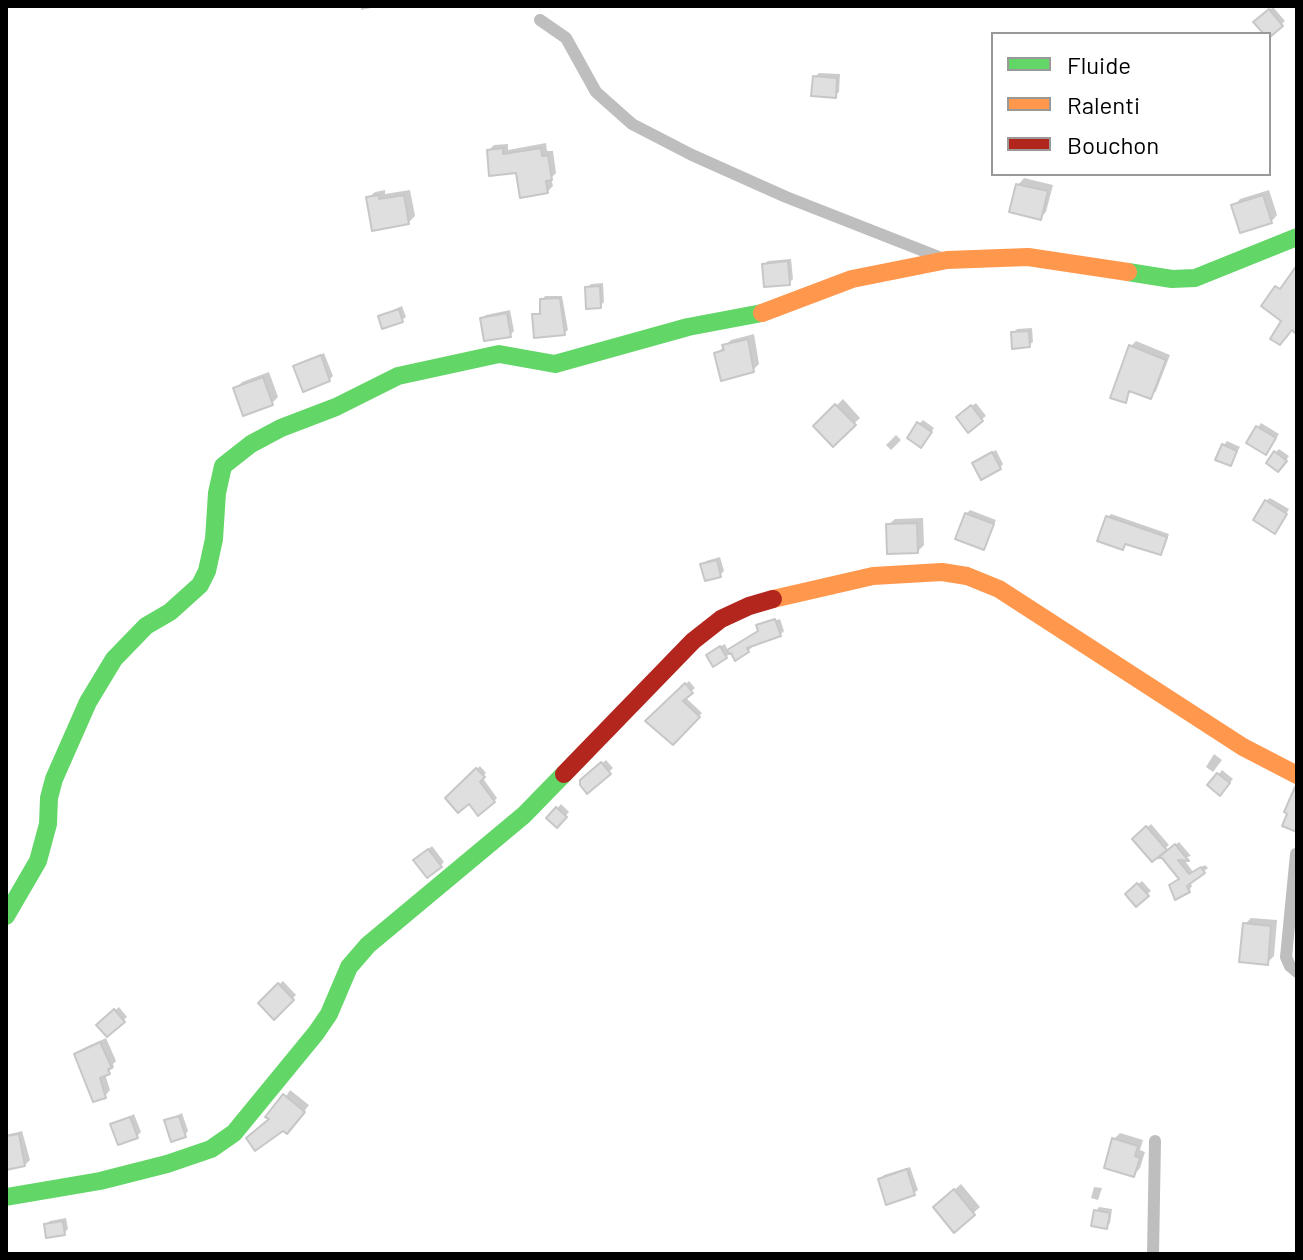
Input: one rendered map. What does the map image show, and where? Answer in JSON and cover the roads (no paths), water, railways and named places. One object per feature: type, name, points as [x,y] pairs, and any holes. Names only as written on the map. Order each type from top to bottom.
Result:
[{"type":"street","points":[[540,20],[573,46],[579,65],[596,92],[641,129],[786,197],[947,260]]},
{"type":"street","points":[[6,916],[38,861],[48,824],[49,798],[54,779],[88,702],[114,659],[146,626],[170,612],[200,585],[207,571],[214,539],[217,493],[223,466],[251,444],[305,416],[336,407],[398,376],[499,354],[555,364],[688,327],[772,311],[866,276],[947,260],[1028,257],[1172,279],[1195,278],[1297,237]]},
{"type":"street","points":[[6,1197],[100,1181],[167,1164],[211,1149],[234,1133],[316,1033],[329,1014],[349,967],[368,945],[524,815],[693,641],[721,619],[749,606],[873,576],[942,572],[967,576],[999,589],[1243,747],[1297,775]]},
{"type":"street","points":[[1296,854],[1286,957],[1297,972]]},
{"type":"street","points":[[1153,1254],[1155,1141]]}]
